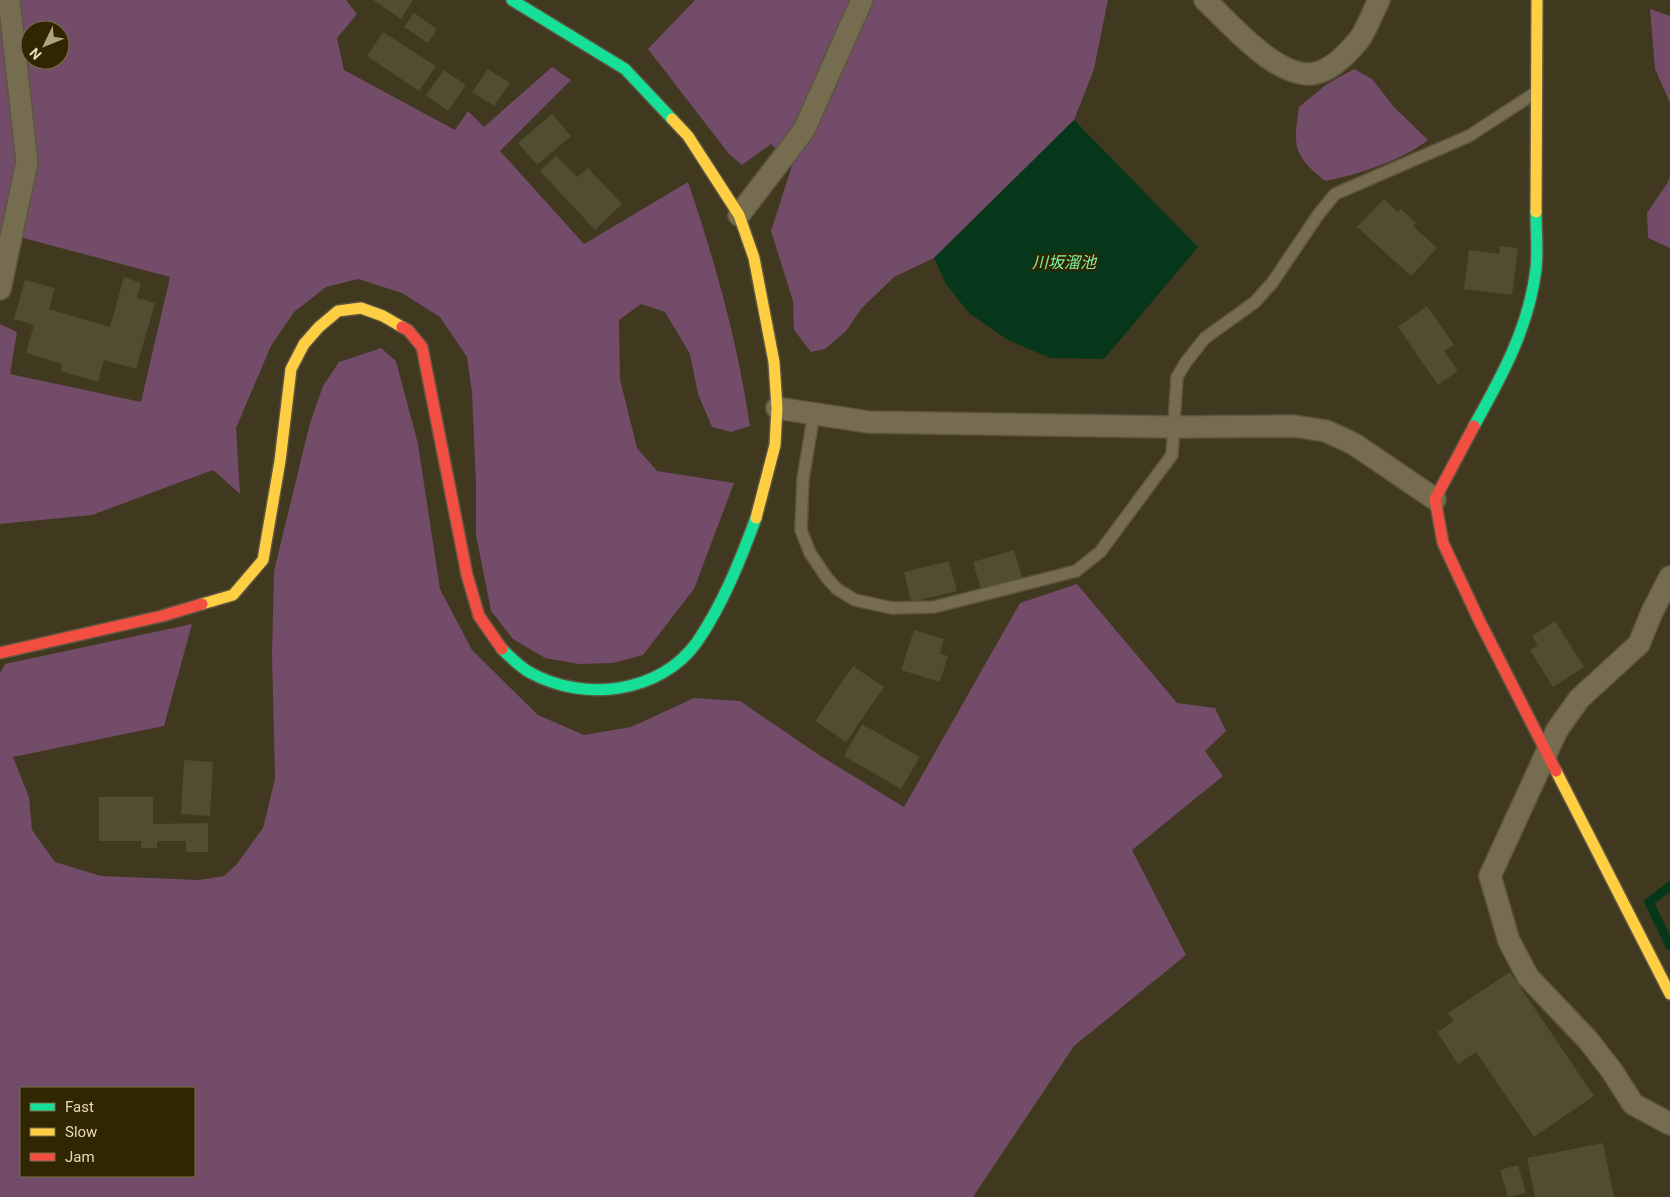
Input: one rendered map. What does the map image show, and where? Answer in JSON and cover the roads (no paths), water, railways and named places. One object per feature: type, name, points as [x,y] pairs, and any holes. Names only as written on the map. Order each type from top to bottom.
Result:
[{"type":"street","points":[[0,290],[27,162],[9,0]]},
{"type":"street","points":[[0,653],[170,614],[233,594],[240,588],[263,560],[280,461],[284,404],[291,369],[304,344],[319,326],[338,311],[361,308],[383,316],[408,330],[422,347],[468,576],[479,616],[502,650],[530,673],[564,687],[600,691],[631,686],[655,677],[677,662],[696,643],[734,576],[758,514],[775,446],[777,408],[774,362],[754,258],[739,215],[688,136],[624,70],[512,0]]},
{"type":"street","points":[[739,215],[804,130],[862,0]]},
{"type":"street","points":[[1205,0],[1258,51],[1284,67],[1300,73],[1317,73],[1337,62],[1359,40],[1379,0]]},
{"type":"street","points":[[1537,0],[1536,268],[1531,298],[1511,359],[1449,471],[1436,499],[1443,543],[1479,620],[1670,994]]},
{"type":"street","points":[[777,408],[868,422],[1173,427],[1294,426],[1326,432],[1354,444],[1436,499]]},
{"type":"street","points":[[1670,577],[1652,612],[1639,644],[1579,699],[1557,730],[1490,876],[1510,941],[1528,977],[1588,1040],[1612,1071],[1633,1104],[1670,1124]]},
{"type":"lane","points":[[814,414],[803,479],[801,530],[810,553],[826,578],[837,589],[855,600],[892,608],[934,607],[1076,571],[1100,552],[1172,455],[1177,377],[1186,362],[1205,338],[1255,302],[1334,194],[1469,136],[1537,91]]},
{"type":"water","name":"川坂溜池","points":[[1074,120],[1198,247],[1104,359],[1050,358],[1008,340],[969,313],[946,284],[934,258]]},
{"type":"waterway","points":[[1670,886],[1649,902],[1670,946]]}]
